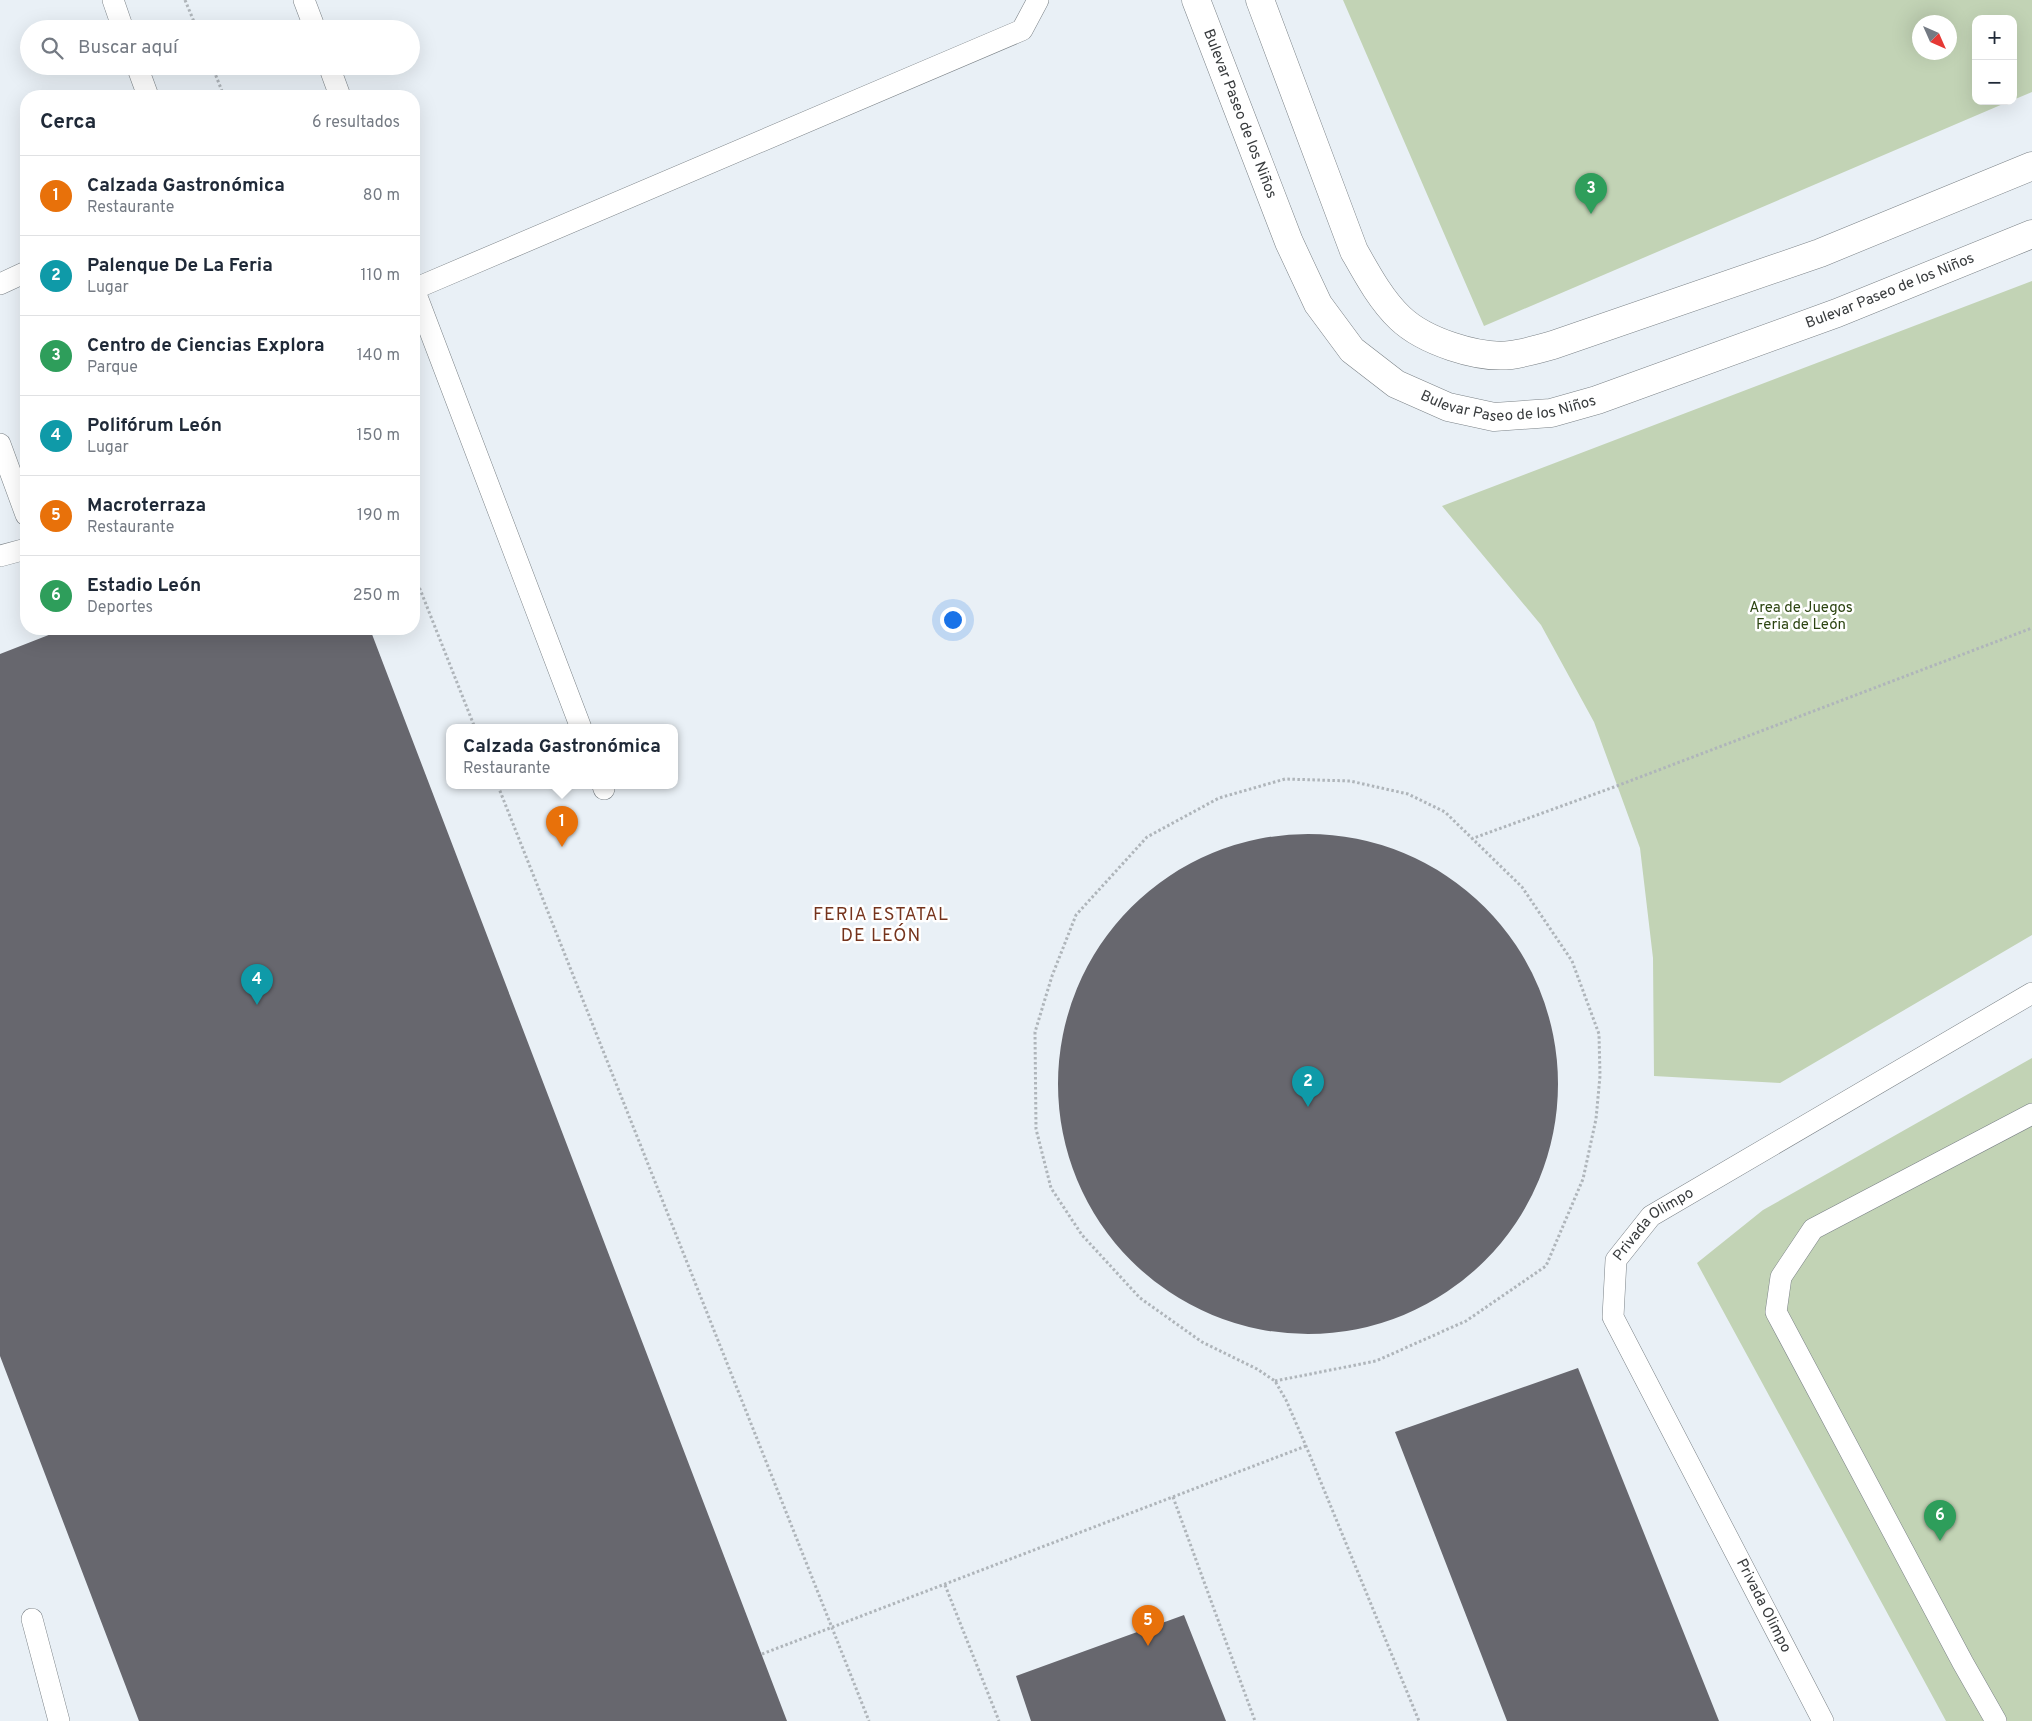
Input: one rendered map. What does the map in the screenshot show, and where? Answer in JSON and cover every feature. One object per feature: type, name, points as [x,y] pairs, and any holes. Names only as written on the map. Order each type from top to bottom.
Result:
[{"type":"street","name":"Bulevar Paseo de los Niños","points":[[1196,0],[1289,242],[1318,304],[1352,350],[1396,384],[1448,407],[1494,417],[1551,413],[1597,400],[1837,313],[2032,234]]},
{"type":"street","points":[[1260,0],[1354,251],[1376,288],[1400,318],[1408,324],[1431,339],[1470,352],[1510,355],[1553,346],[1820,253],[2032,166]]},
{"type":"lane","points":[[113,0],[120,20]]},
{"type":"lane","points":[[304,0],[312,20]]},
{"type":"lane","points":[[420,286],[1022,30],[1038,0]]},
{"type":"lane","points":[[140,75],[146,90]]},
{"type":"lane","points":[[332,75],[338,90]]},
{"type":"lane","points":[[0,284],[20,275]]},
{"type":"lane","points":[[420,305],[579,724]]},
{"type":"lane","points":[[0,444],[20,499]]},
{"type":"lane","points":[[0,556],[20,551]]},
{"type":"lane","name":"Privada Olimpo","points":[[1823,1721],[1613,1317],[1616,1260],[1651,1216],[2032,993]]},
{"type":"lane","points":[[1996,1721],[1958,1654],[1776,1312],[1781,1277],[1813,1229],[2032,1114]]},
{"type":"lane","points":[[32,1619],[60,1721]]},
{"type":"path","points":[[185,0],[193,20]]},
{"type":"path","points":[[216,75],[222,90]]},
{"type":"path","points":[[420,589],[473,724]]},
{"type":"path","points":[[1471,839],[1614,787],[2032,628]]},
{"type":"path","points":[[1275,1381],[1376,1361],[1466,1321],[1546,1266],[1583,1178],[1596,1119],[1600,1076],[1599,1034],[1572,961],[1522,887],[1445,812],[1408,794],[1350,781],[1285,778],[1219,798],[1148,837],[1076,915],[1052,976],[1035,1032],[1036,1129],[1051,1188],[1082,1235],[1140,1298],[1202,1342],[1257,1369],[1275,1381],[1286,1400],[1306,1446],[1419,1721]]},
{"type":"path","points":[[499,789],[869,1721]]},
{"type":"path","points":[[762,1654],[1306,1446]]},
{"type":"path","points":[[1173,1497],[1255,1721]]},
{"type":"path","points":[[945,1585],[1000,1721]]},
{"type":"green space","points":[[1343,0],[2032,0],[2032,92],[2017,98],[2017,15],[1972,15],[1972,105],[2001,105],[1484,326]]},
{"type":"green space","name":"Area de Juegos Feria de León","points":[[2032,281],[2032,935],[1780,1083],[1654,1076],[1653,958],[1640,848],[1594,722],[1541,625],[1442,506]]},
{"type":"green space","points":[[2032,1058],[2032,1721],[1946,1721],[1697,1263],[1763,1210]]},
{"type":"building","points":[[49,635],[372,635],[787,1721],[139,1721],[0,1356],[0,654]]},
{"type":"building","points":[[1308,834],[1333,835],[1357,839],[1404,853],[1447,876],[1485,907],[1516,945],[1539,988],[1553,1035],[1557,1059],[1557,1109],[1553,1133],[1539,1180],[1516,1223],[1485,1261],[1447,1292],[1404,1315],[1357,1329],[1333,1333],[1308,1334],[1283,1333],[1259,1329],[1212,1315],[1169,1292],[1131,1261],[1100,1223],[1077,1180],[1063,1133],[1059,1109],[1058,1084],[1059,1059],[1063,1035],[1077,988],[1100,945],[1131,907],[1169,876],[1212,853],[1259,839],[1283,835]]},
{"type":"building","points":[[1578,1368],[1719,1721],[1507,1721],[1395,1432]]},
{"type":"building","points":[[1184,1615],[1226,1721],[1031,1721],[1016,1676]]},
{"type":"place","name":"Centro de Ciencias Explora","points":[[1591,214]]},
{"type":"place","name":"Calzada Gastronómica","points":[[562,847]]},
{"type":"place","name":"Polifórum León","points":[[257,1005]]},
{"type":"place","name":"Palenque De La Feria","points":[[1308,1107]]},
{"type":"place","name":"Estadio León","points":[[1940,1541]]},
{"type":"place","name":"Macroterraza","points":[[1148,1646]]},
{"type":"district","name":"FERIA ESTATAL DE LEÓN","points":[[881,925]]}]
